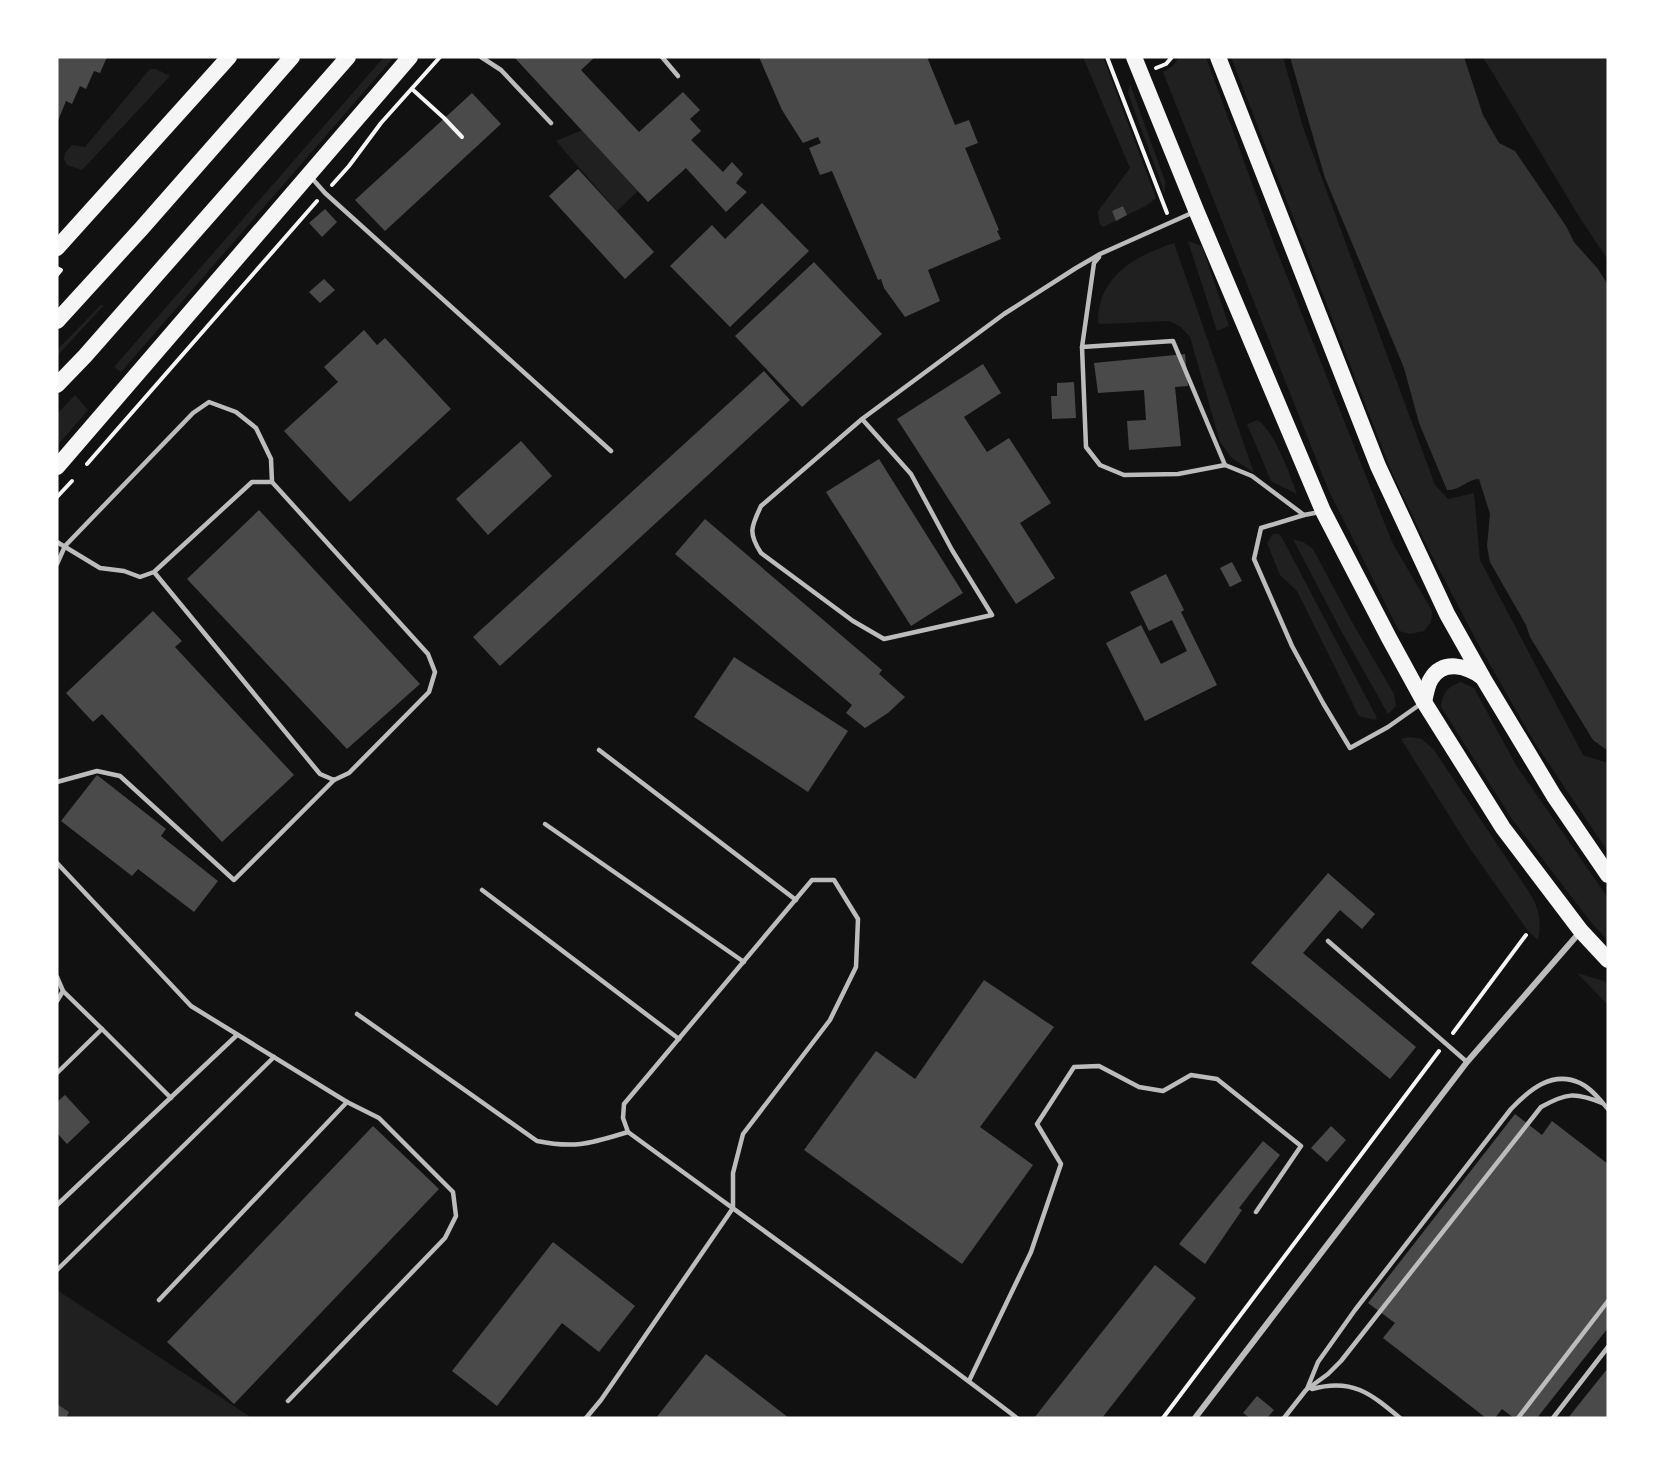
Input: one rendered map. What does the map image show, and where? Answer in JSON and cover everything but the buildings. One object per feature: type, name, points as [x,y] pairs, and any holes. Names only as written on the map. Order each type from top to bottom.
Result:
[{"type":"highway","points":[[57,248],[229,57]]},
{"type":"highway","points":[[57,321],[141,229],[291,57]]},
{"type":"highway","points":[[57,385],[348,57]]},
{"type":"highway","points":[[57,467],[410,57]]},
{"type":"highway","points":[[1134,57],[1323,511],[1425,702],[1503,828],[1581,931],[1608,960]]},
{"type":"highway","points":[[1218,57],[1378,466],[1448,614],[1483,678],[1554,796],[1608,875]]},
{"type":"highway","points":[[1425,702],[1432,678],[1448,667],[1466,667],[1483,678]]},
{"type":"street","points":[[1195,1418],[1467,1062],[1581,931]]},
{"type":"lane","points":[[481,57],[501,70],[551,123]]},
{"type":"lane","points":[[662,57],[678,76]]},
{"type":"lane","points":[[309,174],[325,193],[612,451]]},
{"type":"lane","points":[[862,419],[911,474],[952,550],[992,615],[884,639],[853,621],[762,553],[753,540],[753,522],[761,506],[862,419],[1004,314],[1100,254],[1196,210]]},
{"type":"lane","points":[[1100,254],[1094,263],[1082,346],[1086,447],[1100,465],[1124,475],[1147,476],[1178,474],[1225,465],[1252,476],[1304,514]]},
{"type":"lane","points":[[1082,346],[1173,341],[1225,465]]},
{"type":"lane","points":[[57,564],[66,546],[193,413],[209,402],[237,412],[256,428],[271,459],[272,482],[428,654],[435,672],[429,692],[349,773],[334,780],[234,880],[120,776],[97,771],[57,782]]},
{"type":"lane","points":[[57,542],[100,568],[124,571],[140,577],[154,572],[252,482],[272,482]]},
{"type":"lane","points":[[1323,511],[1304,514],[1261,528],[1254,559],[1292,646],[1350,748],[1388,727],[1425,702]]},
{"type":"lane","points":[[154,572],[318,773],[334,780]]},
{"type":"lane","points":[[599,750],[796,900]]},
{"type":"lane","points":[[545,824],[744,962]]},
{"type":"lane","points":[[57,863],[191,1006],[347,1102],[379,1118],[453,1192],[456,1216],[445,1238],[288,1401]]},
{"type":"lane","points":[[586,1418],[601,1400],[733,1208],[733,1173],[743,1134],[830,1020],[855,966],[858,919],[834,880],[812,880],[624,1104],[623,1118],[628,1132],[733,1208],[969,1381],[1017,1418]]},
{"type":"lane","points":[[482,890],[679,1039]]},
{"type":"lane","points":[[1328,941],[1467,1062]]},
{"type":"lane","points":[[57,977],[63,991],[171,1098]]},
{"type":"lane","points":[[57,1001],[63,991]]},
{"type":"lane","points":[[357,1014],[537,1141],[561,1146],[585,1144],[628,1132]]},
{"type":"lane","points":[[57,1073],[102,1029]]},
{"type":"lane","points":[[57,1204],[237,1035]]},
{"type":"lane","points":[[57,1270],[274,1057]]},
{"type":"lane","points":[[969,1381],[1031,1252],[1061,1164],[1037,1124],[1074,1067],[1099,1066],[1139,1087],[1163,1091],[1191,1075],[1217,1079],[1236,1094],[1301,1146],[1256,1212]]},
{"type":"lane","points":[[1284,1418],[1306,1390],[1318,1362],[1355,1310],[1511,1109],[1529,1090],[1547,1081],[1565,1080],[1580,1083],[1608,1109]]},
{"type":"lane","points":[[1306,1390],[1341,1361],[1541,1107],[1559,1097],[1576,1095],[1602,1102]]},
{"type":"lane","points":[[159,1300],[347,1102]]},
{"type":"lane","points":[[1518,1418],[1608,1302]]},
{"type":"lane","points":[[1553,1418],[1608,1347]]},
{"type":"lane","points":[[1306,1390],[1327,1384],[1345,1384],[1364,1390],[1400,1418]]},
{"type":"path","points":[[86,465],[349,166],[381,123],[440,57]]},
{"type":"path","points":[[1107,57],[1171,222]]},
{"type":"path","points":[[412,89],[462,137]]},
{"type":"path","points":[[57,268],[61,270],[57,275]]},
{"type":"path","points":[[57,497],[79,473]]},
{"type":"path","points":[[1163,1418],[1526,935]]},
{"type":"shaded area","points":[[384,57],[394,57],[121,372],[114,367]]},
{"type":"shaded area","points":[[1083,57],[1103,57],[1156,198],[1146,206],[1127,215],[1123,206],[1112,211],[1116,221],[1103,227],[1099,223],[1098,211],[1130,168]]},
{"type":"shaded area","points":[[1179,57],[1206,57],[1273,241],[1392,542],[1432,611],[1431,622],[1424,631],[1410,634],[1399,631],[1328,489],[1163,72],[1173,66]]},
{"type":"shaded area","points":[[1231,57],[1283,57],[1303,127],[1435,485],[1448,499],[1474,493],[1480,560],[1583,755],[1608,763],[1608,852],[1533,740],[1477,642],[1392,473]]},
{"type":"shaded area","points":[[1290,57],[1464,57],[1483,115],[1499,143],[1515,151],[1566,226],[1574,242],[1598,269],[1608,285],[1608,751],[1593,740],[1530,637],[1526,625],[1490,562],[1487,546],[1490,514],[1479,479],[1456,489],[1447,490],[1419,423],[1404,368],[1325,178]]},
{"type":"shaded area","points":[[1483,57],[1608,57],[1608,260],[1580,218]]},
{"type":"shaded area","points":[[150,69],[156,69],[170,76],[82,170],[67,165],[64,159],[65,153],[72,145],[85,147]]},
{"type":"shaded area","points":[[1130,84],[1165,181],[1165,194],[1128,93]]},
{"type":"shaded area","points":[[582,130],[638,191],[617,211],[556,141]]},
{"type":"shaded area","points":[[1188,241],[1202,246],[1229,326],[1217,331]]},
{"type":"shaded area","points":[[1174,243],[1254,473],[1231,457],[1220,442],[1190,337],[1181,327],[1169,321],[1100,324],[1098,322],[1104,292],[1121,270],[1146,254]]},
{"type":"shaded area","points":[[101,305],[104,305],[57,356],[57,350]]},
{"type":"shaded area","points":[[75,395],[88,410],[57,446],[57,414]]},
{"type":"shaded area","points":[[1258,420],[1276,444],[1297,494],[1271,481],[1247,424]]},
{"type":"shaded area","points":[[1273,534],[1281,536],[1377,718],[1375,720],[1359,716],[1297,591],[1280,575],[1267,543]]},
{"type":"shaded area","points":[[1293,539],[1313,549],[1394,694],[1396,706],[1388,714],[1339,627]]},
{"type":"shaded area","points":[[1461,682],[1474,688],[1516,765],[1608,898],[1608,941],[1512,819],[1441,707],[1446,691]]},
{"type":"shaded area","points":[[1410,737],[1422,739],[1434,750],[1531,895],[1539,917],[1538,940],[1528,931],[1467,844],[1401,739]]},
{"type":"shaded area","points":[[1577,973],[1604,981],[1608,985],[1608,1005]]},
{"type":"shaded area","points":[[57,1290],[252,1418],[57,1418]]}]
